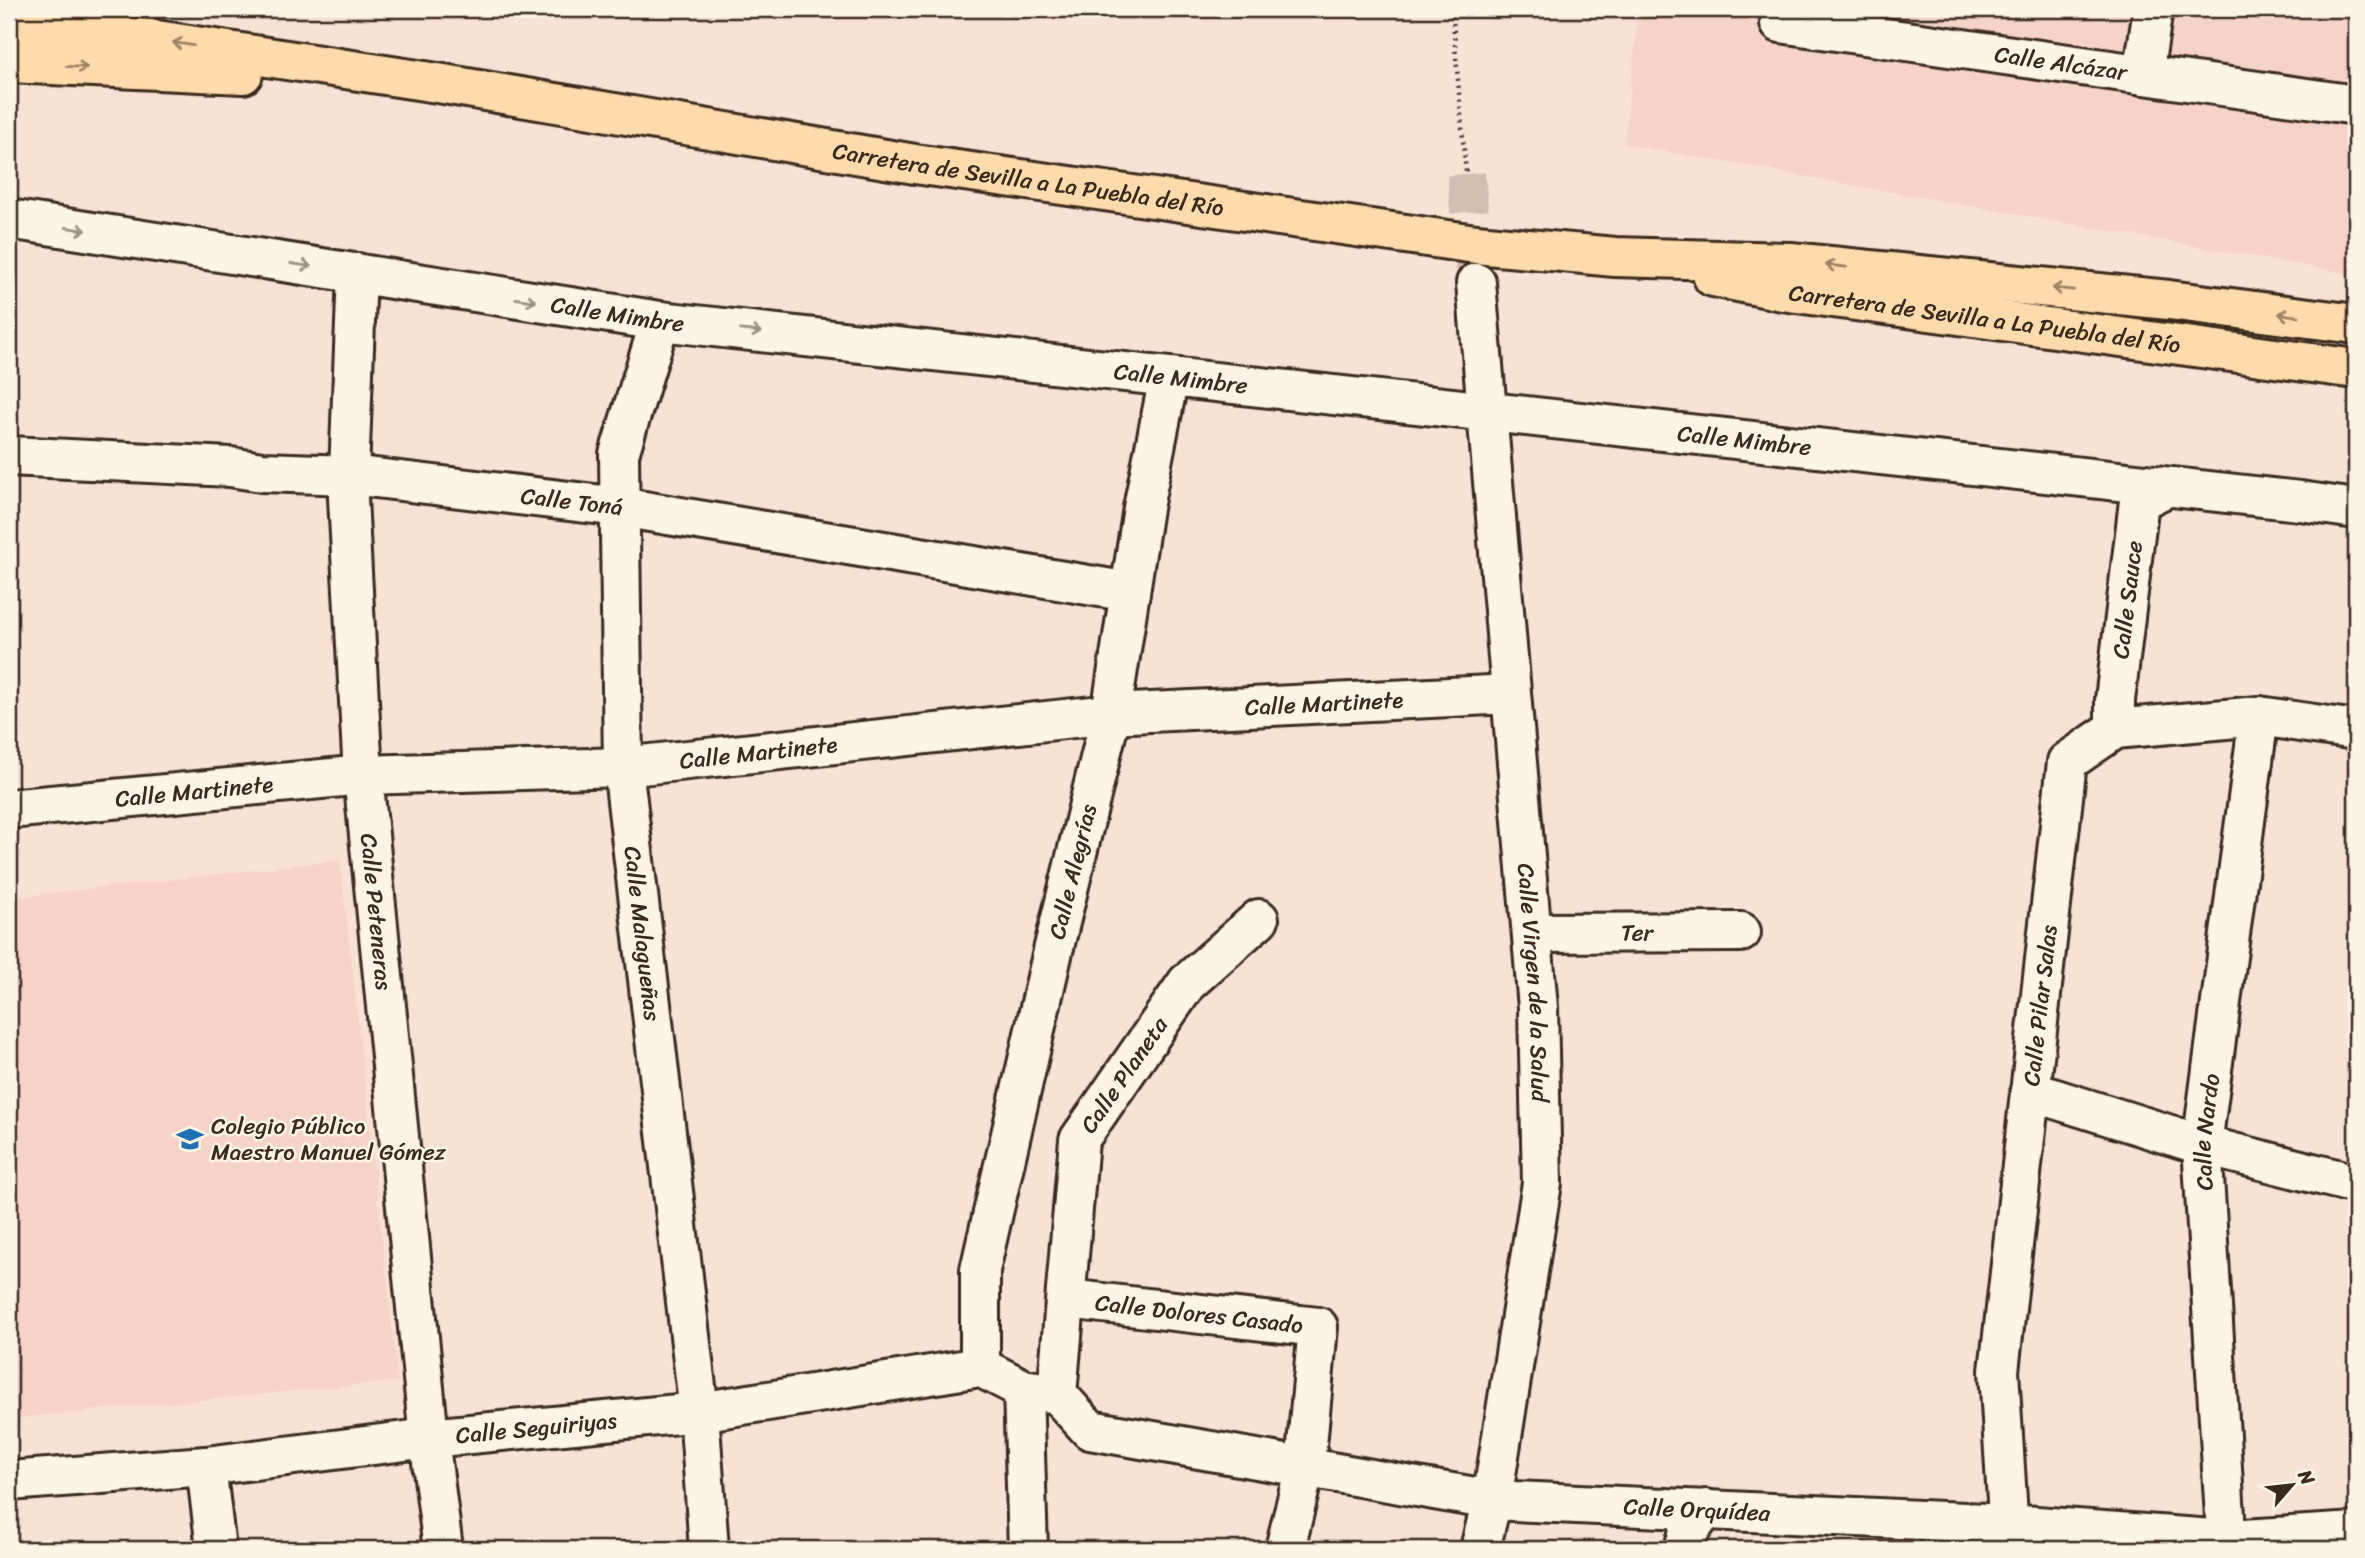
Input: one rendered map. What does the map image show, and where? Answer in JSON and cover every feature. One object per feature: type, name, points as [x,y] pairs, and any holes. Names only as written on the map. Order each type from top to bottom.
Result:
[{"type":"main road","points":[[9,28],[150,39],[444,84]]},
{"type":"main road","points":[[9,63],[444,84]]},
{"type":"main road","name":"Carretera de Sevilla a La Puebla del Río","points":[[444,84],[929,166],[1476,244],[1615,257],[1791,262],[2169,300],[2356,324]]},
{"type":"main road","name":"Carretera de Sevilla a La Puebla del Río","points":[[1615,257],[1782,291],[2356,369]]},
{"type":"main road","points":[[2221,351],[2313,344],[2356,349]]},
{"type":"street","name":"Calle Alcázar","points":[[1782,9],[1780,23],[2356,105]]},
{"type":"street","points":[[2143,75],[2153,9]]},
{"type":"street","name":"Calle Mimbre","points":[[9,219],[660,321],[2356,509]]},
{"type":"street","name":"Calle Peteneras","points":[[357,273],[348,498],[363,775],[429,1438],[443,1549]]},
{"type":"street","name":"Calle Virgen de la Salud","points":[[1476,283],[1538,1008],[1542,1183],[1492,1500],[1480,1549]]},
{"type":"street","name":"Calle Malagueñas","points":[[660,321],[619,454],[623,767],[699,1412],[709,1549]]},
{"type":"street","name":"Calle Alegrías","points":[[980,1367],[980,1270],[1053,951],[1111,715],[1143,508],[1169,377]]},
{"type":"street","name":"Calle Toná","points":[[9,456],[350,475],[620,507],[1130,592]]},
{"type":"street","name":"Calle Sauce","points":[[2115,729],[2115,700],[2139,501],[2166,487]]},
{"type":"street","name":"Calle Martinete","points":[[9,808],[363,775],[623,767],[1111,715],[1510,694]]},
{"type":"street","name":"Calle Pilar Salas","points":[[2009,1537],[1999,1371],[2067,762],[2115,729],[2259,716],[2356,730]]},
{"type":"street","name":"Calle Nardo","points":[[2226,1545],[2202,1145],[2259,716]]},
{"type":"street","name":"Calle Planeta","points":[[1028,1549],[1040,1391],[1067,1299],[1079,1140],[1187,983],[1259,919]]},
{"type":"street","name":"Ter","points":[[1532,933],[1741,932]]},
{"type":"street","points":[[2030,1091],[2202,1145],[2356,1184]]},
{"type":"street","name":"Calle Dolores Casado","points":[[1067,1299],[1318,1327],[1305,1467],[1285,1549]]},
{"type":"street","points":[[980,1367],[1040,1391]]},
{"type":"street","name":"Calle Seguiriyas","points":[[9,1481],[206,1466],[429,1438],[699,1412],[980,1367]]},
{"type":"street","name":"Calle Orquídea","points":[[1040,1391],[1090,1430],[1492,1500],[1706,1509],[2009,1537],[2226,1545],[2356,1532]]},
{"type":"street","points":[[206,1466],[216,1549]]},
{"type":"street","points":[[1684,1549],[1689,1531],[1706,1509]]},
{"type":"path","points":[[1452,9],[1466,174]]},
{"type":"shaded area","points":[[1639,9],[2356,9],[2356,275],[1624,144]]},
{"type":"shaded area","name":"Colegio Público Maestro Manuel Gómez","points":[[340,860],[398,1381],[9,1419],[9,898]]},
{"type":"tunnel","points":[[1466,174],[1475,274]]},
{"type":"place","name":"Colegio Público Maestro Manuel Gómez","points":[[190,1139]]}]
